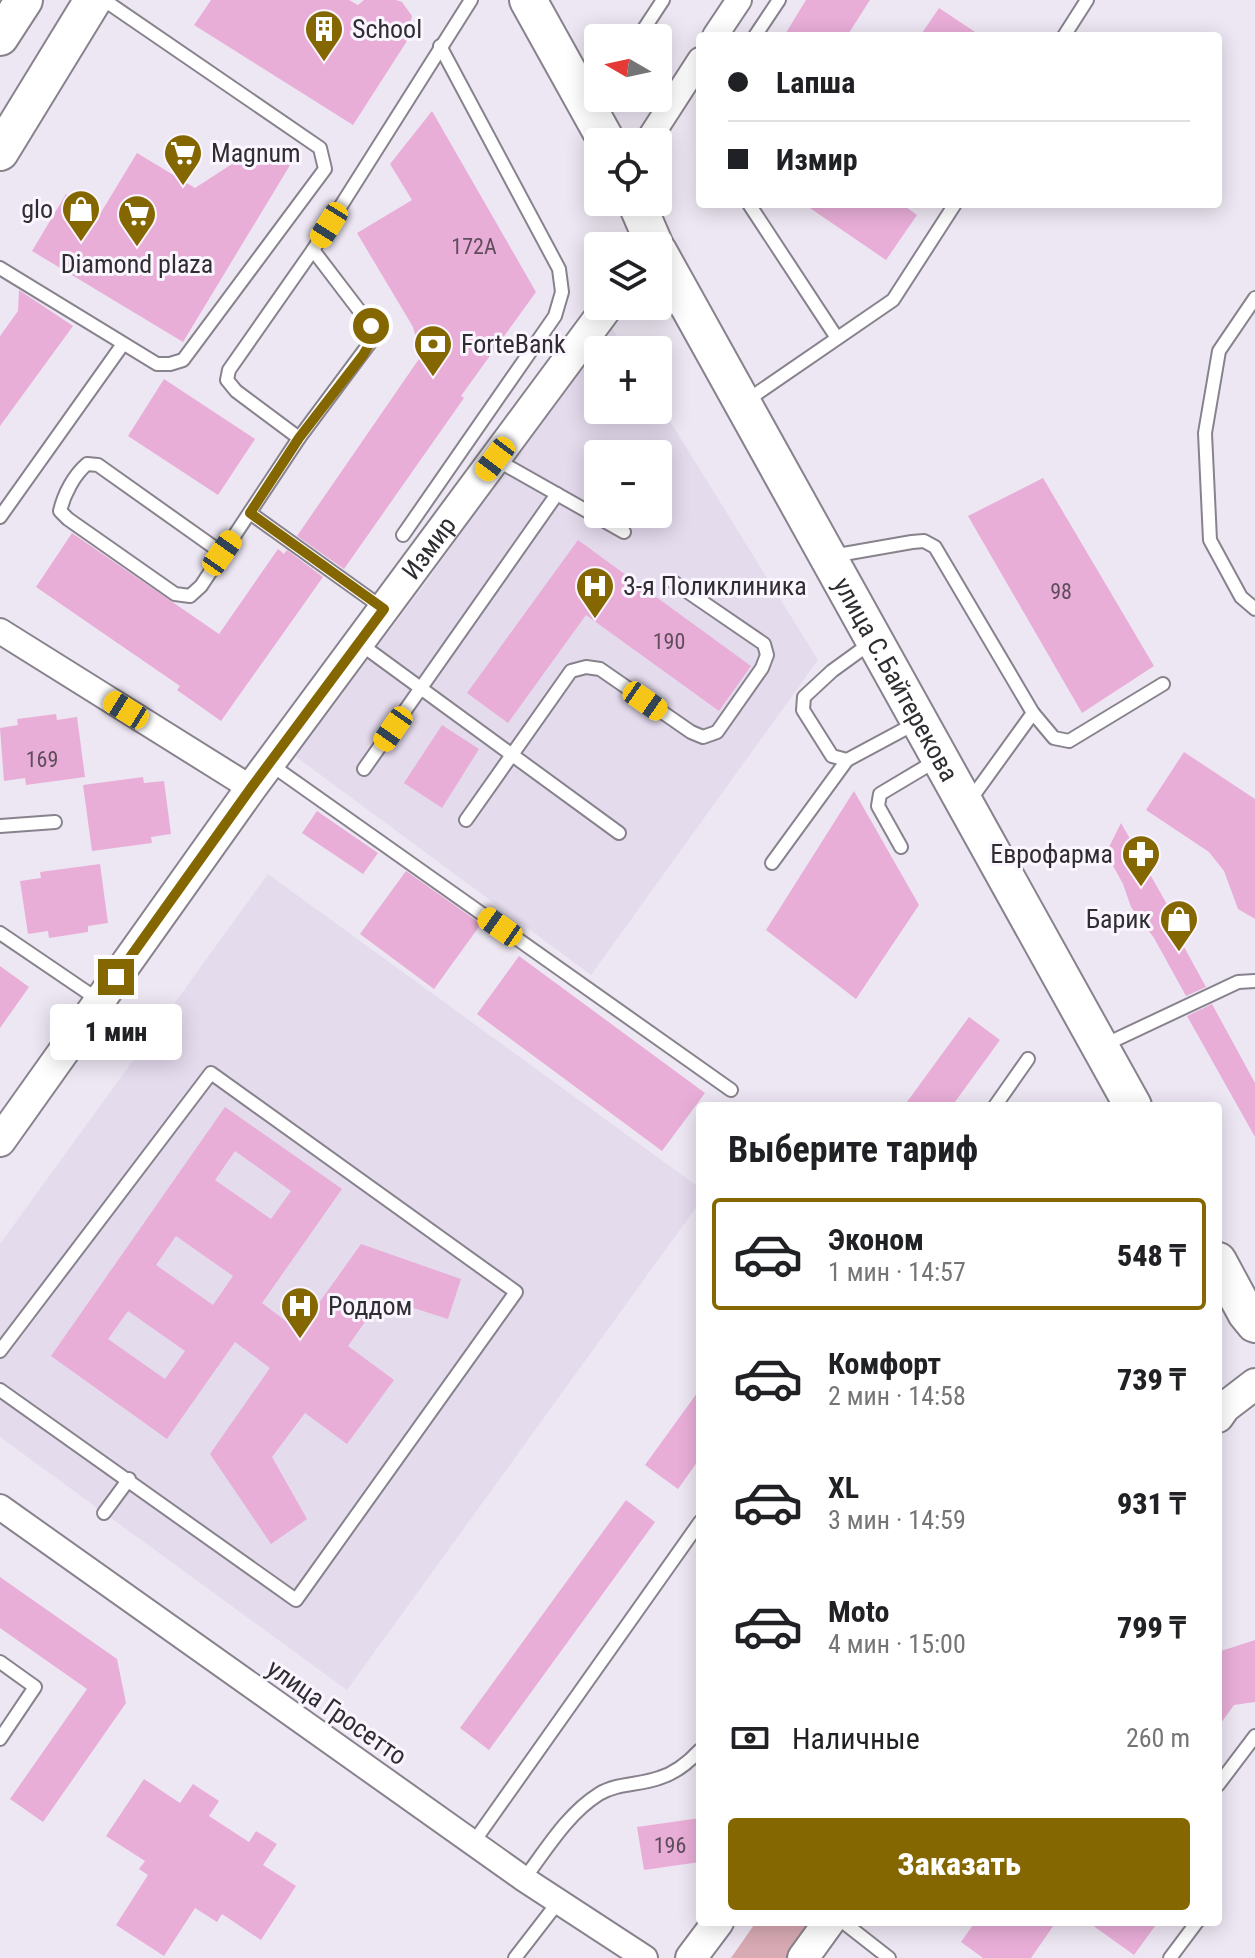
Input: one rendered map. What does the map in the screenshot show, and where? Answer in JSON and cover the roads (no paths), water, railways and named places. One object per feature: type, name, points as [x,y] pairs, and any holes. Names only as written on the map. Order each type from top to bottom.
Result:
[{"type":"main road","points":[[0,37],[24,0]]},
{"type":"main road","points":[[0,152],[93,0]]},
{"type":"main road","points":[[528,0],[584,88]]},
{"type":"main road","name":"улица С.Байтерекова","points":[[672,277],[1131,1102]]},
{"type":"main road","points":[[1222,1272],[1255,1324]]},
{"type":"street","points":[[718,32],[739,0]]},
{"type":"street","points":[[656,128],[696,66]]},
{"type":"street","name":"Измир","points":[[0,1141],[260,776],[598,320]]},
{"type":"street","points":[[0,631],[260,776]]},
{"type":"street","points":[[1222,1411],[1255,1384]]},
{"type":"street","name":"улица Гросетто","points":[[2,1512],[524,1879],[645,1958]]},
{"type":"street","points":[[691,1958],[715,1926]]},
{"type":"street","points":[[803,1958],[826,1926]]},
{"type":"lane","points":[[0,268],[157,364],[170,364],[183,360],[325,169],[320,148],[104,0]]},
{"type":"lane","points":[[299,438],[236,391],[227,380],[229,370],[313,250],[471,0]]},
{"type":"lane","points":[[758,32],[779,0]]},
{"type":"lane","points":[[1067,32],[1087,0]]},
{"type":"lane","points":[[647,24],[661,1]]},
{"type":"lane","points":[[403,535],[555,316],[562,292],[559,269],[440,46]]},
{"type":"lane","points":[[752,208],[837,338]]},
{"type":"lane","points":[[744,403],[893,300],[952,208]]},
{"type":"lane","points":[[222,553],[98,465],[87,464],[80,471],[63,500],[60,511],[68,519],[175,594],[190,596],[201,586],[299,438],[372,340],[371,326],[313,250]]},
{"type":"lane","points":[[1255,298],[1219,351],[1205,433],[1210,540],[1241,597],[1255,609]]},
{"type":"lane","points":[[0,517],[123,344]]},
{"type":"lane","points":[[495,459],[624,532]]},
{"type":"lane","points":[[364,769],[557,494]]},
{"type":"lane","points":[[250,513],[384,609]]},
{"type":"lane","points":[[829,557],[912,542],[924,541],[935,547],[1033,713],[1054,738],[1069,741],[1163,684]]},
{"type":"lane","points":[[466,820],[571,671],[586,667],[600,669],[691,732],[703,737],[717,732],[762,668],[767,655],[764,644],[672,581]]},
{"type":"lane","points":[[847,760],[832,756],[803,710],[804,697],[832,671],[874,640]]},
{"type":"lane","points":[[359,643],[619,833]]},
{"type":"lane","points":[[966,806],[1033,713]]},
{"type":"lane","points":[[772,863],[847,760],[919,721]]},
{"type":"lane","points":[[901,847],[878,806],[880,794],[940,758]]},
{"type":"lane","points":[[260,776],[731,1090]]},
{"type":"lane","points":[[0,826],[55,822]]},
{"type":"lane","points":[[0,933],[100,1001]]},
{"type":"lane","points":[[1099,1047],[1238,982],[1255,981]]},
{"type":"lane","points":[[998,1102],[1028,1059]]},
{"type":"lane","points":[[0,1351],[211,1073],[516,1292],[296,1600],[0,1390]]},
{"type":"lane","points":[[104,1513],[129,1479]]},
{"type":"lane","points":[[473,1843],[696,1528]]},
{"type":"lane","points":[[0,1662],[35,1687],[0,1739]]},
{"type":"lane","points":[[1222,1780],[1255,1736]]},
{"type":"lane","points":[[524,1879],[575,1812],[601,1793],[659,1779],[686,1765],[696,1754]]},
{"type":"lane","points":[[515,1958],[559,1901]]},
{"type":"lane","points":[[848,1926],[889,1958]]},
{"type":"lane","points":[[1170,1958],[1194,1926]]},
{"type":"place","name":"School","points":[[324,63]]},
{"type":"place","name":"Magnum","points":[[183,187]]},
{"type":"place","name":"glo","points":[[81,243]]},
{"type":"place","name":"Diamond plaza","points":[[137,248]]},
{"type":"place","name":"ForteBank","points":[[433,378]]},
{"type":"place","name":"3-я Поликлиника","points":[[595,620]]},
{"type":"place","name":"Еврофарма","points":[[1141,888]]},
{"type":"place","name":"Барик","points":[[1179,953]]},
{"type":"place","name":"Роддом","points":[[300,1340]]}]
